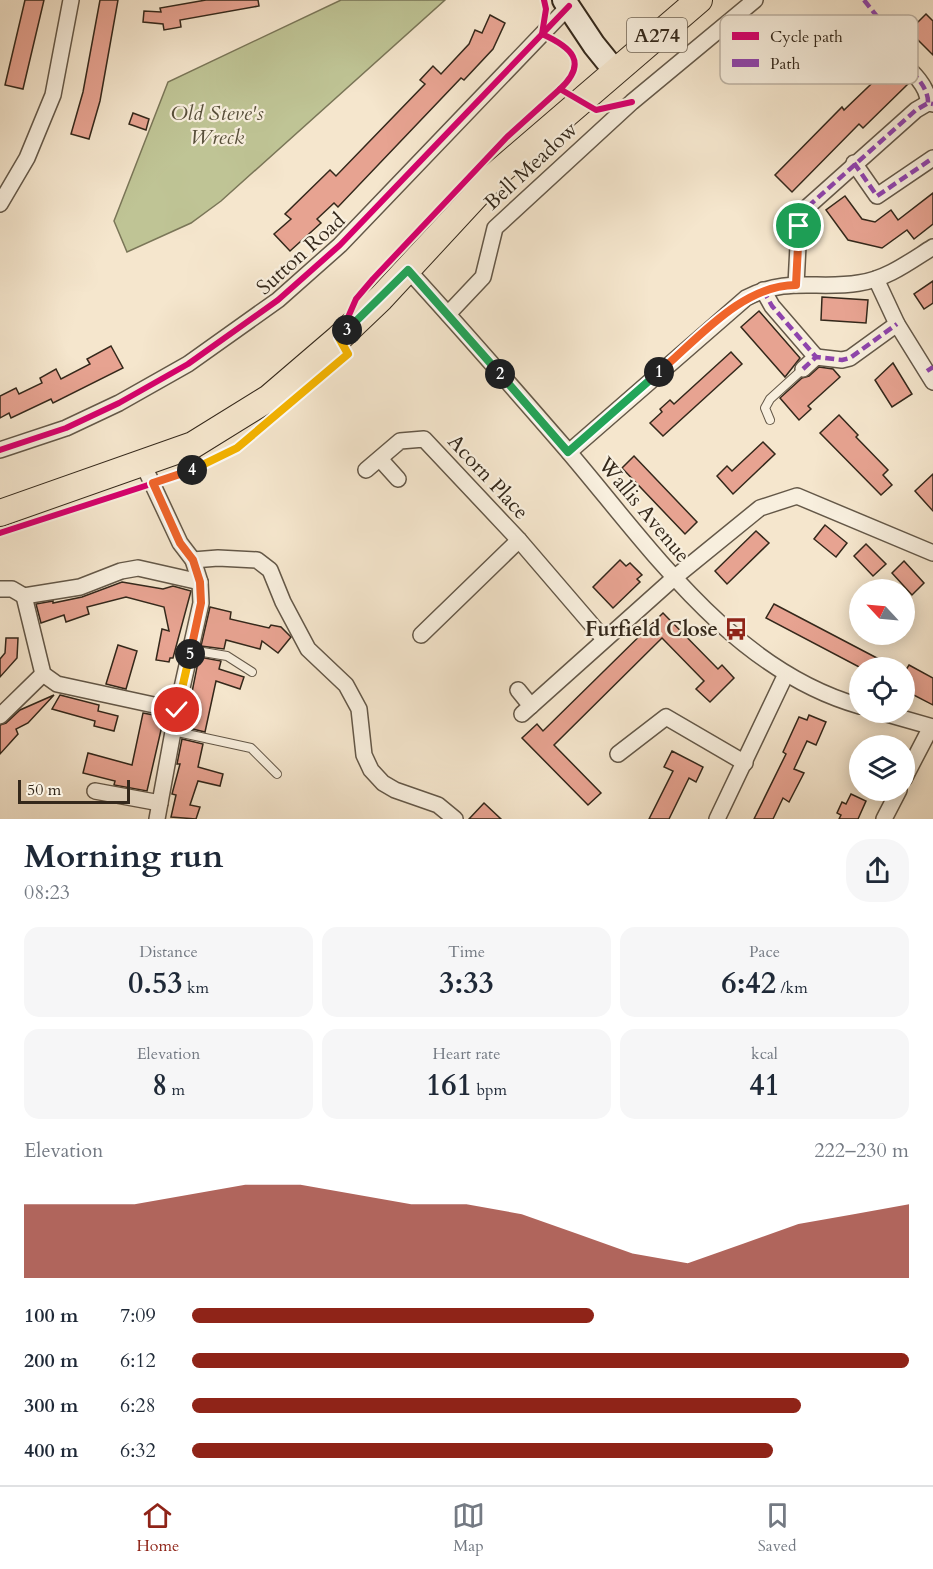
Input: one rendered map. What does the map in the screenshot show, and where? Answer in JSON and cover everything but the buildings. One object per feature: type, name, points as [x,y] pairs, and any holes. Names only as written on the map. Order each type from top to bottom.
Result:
[{"type":"main road","name":"A274","points":[[0,513],[193,446],[269,398],[339,338],[408,270],[493,177],[699,0]]},
{"type":"street","points":[[0,204],[27,158],[53,95],[71,0]]},
{"type":"street","name":"Bell Meadow","points":[[737,15],[755,0]]},
{"type":"street","points":[[566,3],[594,45],[615,70]]},
{"type":"street","name":"Sutton Road","points":[[0,450],[66,428],[119,403],[188,364],[278,300],[340,244],[566,3]]},
{"type":"street","name":"Bell Meadow","points":[[448,314],[483,277],[495,228],[632,102],[720,29]]},
{"type":"street","points":[[796,285],[799,226],[804,210],[916,110],[930,103],[928,95],[918,81]]},
{"type":"street","points":[[854,164],[877,196],[933,158]]},
{"type":"street","points":[[568,452],[746,298],[763,290],[796,285],[856,284],[876,279],[898,270],[933,248]]},
{"type":"street","name":"Wallis Avenue","points":[[408,270],[568,452],[674,578],[744,644],[786,674],[849,701]]},
{"type":"street","points":[[876,279],[897,324],[933,382]]},
{"type":"street","points":[[763,290],[772,306],[816,357],[842,360],[850,358],[897,324]]},
{"type":"street","points":[[803,369],[816,357]]},
{"type":"street","name":"Acorn Place","points":[[366,470],[400,441],[424,439],[519,540],[604,639]]},
{"type":"street","points":[[380,459],[398,479]]},
{"type":"street","points":[[143,464],[180,543],[193,560],[200,582],[201,603],[177,710],[157,819]]},
{"type":"street","points":[[518,690],[526,710],[674,578],[760,508],[797,496],[933,553]]},
{"type":"street","name":"Acorn Place","points":[[421,635],[519,540]]},
{"type":"street","points":[[193,560],[218,558],[257,560],[270,570],[283,602],[308,649],[346,685],[359,709],[363,755],[371,770],[383,783],[394,790],[438,805],[455,819]]},
{"type":"street","points":[[0,589],[12,589],[24,596],[80,587],[129,569],[152,570],[200,582]]},
{"type":"street","points":[[24,596],[43,674],[57,684],[177,710]]},
{"type":"street","points":[[0,716],[43,674]]},
{"type":"street","points":[[717,819],[786,674]]},
{"type":"street","points":[[618,754],[666,717],[745,763]]},
{"type":"street","points":[[915,722],[932,727],[915,759]]},
{"type":"street","points":[[95,791],[160,803]]},
{"type":"street","points":[[884,819],[893,801]]},
{"type":"lane","points":[[770,420],[765,408],[770,399],[803,369]]},
{"type":"lane","points":[[191,650],[227,656],[252,672]]},
{"type":"lane","points":[[173,731],[251,748],[277,774]]},
{"type":"green space","name":"Old Steve's Wreck","points":[[341,0],[445,0],[221,201],[191,223],[127,252],[114,221],[168,82]]},
{"type":"marked path","points":[[864,0],[876,15]]},
{"type":"marked path","points":[[918,79],[927,95],[928,103]]},
{"type":"marked path","points":[[796,285],[799,226],[804,210],[916,110],[928,103],[933,104]]},
{"type":"marked path","points":[[854,163],[877,196],[933,158]]},
{"type":"marked path","points":[[763,290],[772,306],[816,357]]},
{"type":"marked path","points":[[803,369],[816,357],[842,360],[850,358],[897,324]]},
{"type":"marked path","points":[[927,371],[933,367]]},
{"type":"cycle path","points":[[544,0],[546,9],[542,34],[568,50],[575,63],[574,71],[560,89],[596,110],[632,102]]},
{"type":"cycle path","points":[[0,450],[66,428],[119,403],[188,364],[278,300],[340,245],[569,6]]},
{"type":"cycle path","points":[[0,533],[185,473],[237,448],[348,354],[339,338],[356,299],[507,137],[560,89]]},
{"type":"place","name":"Furfield Close","points":[[736,629]]},
{"type":"route","points":[[177,710],[201,603],[200,582],[193,560],[180,543],[153,483],[185,473],[237,448],[348,354],[339,338],[408,270],[568,452],[746,298],[763,290],[796,285],[799,226]]}]
